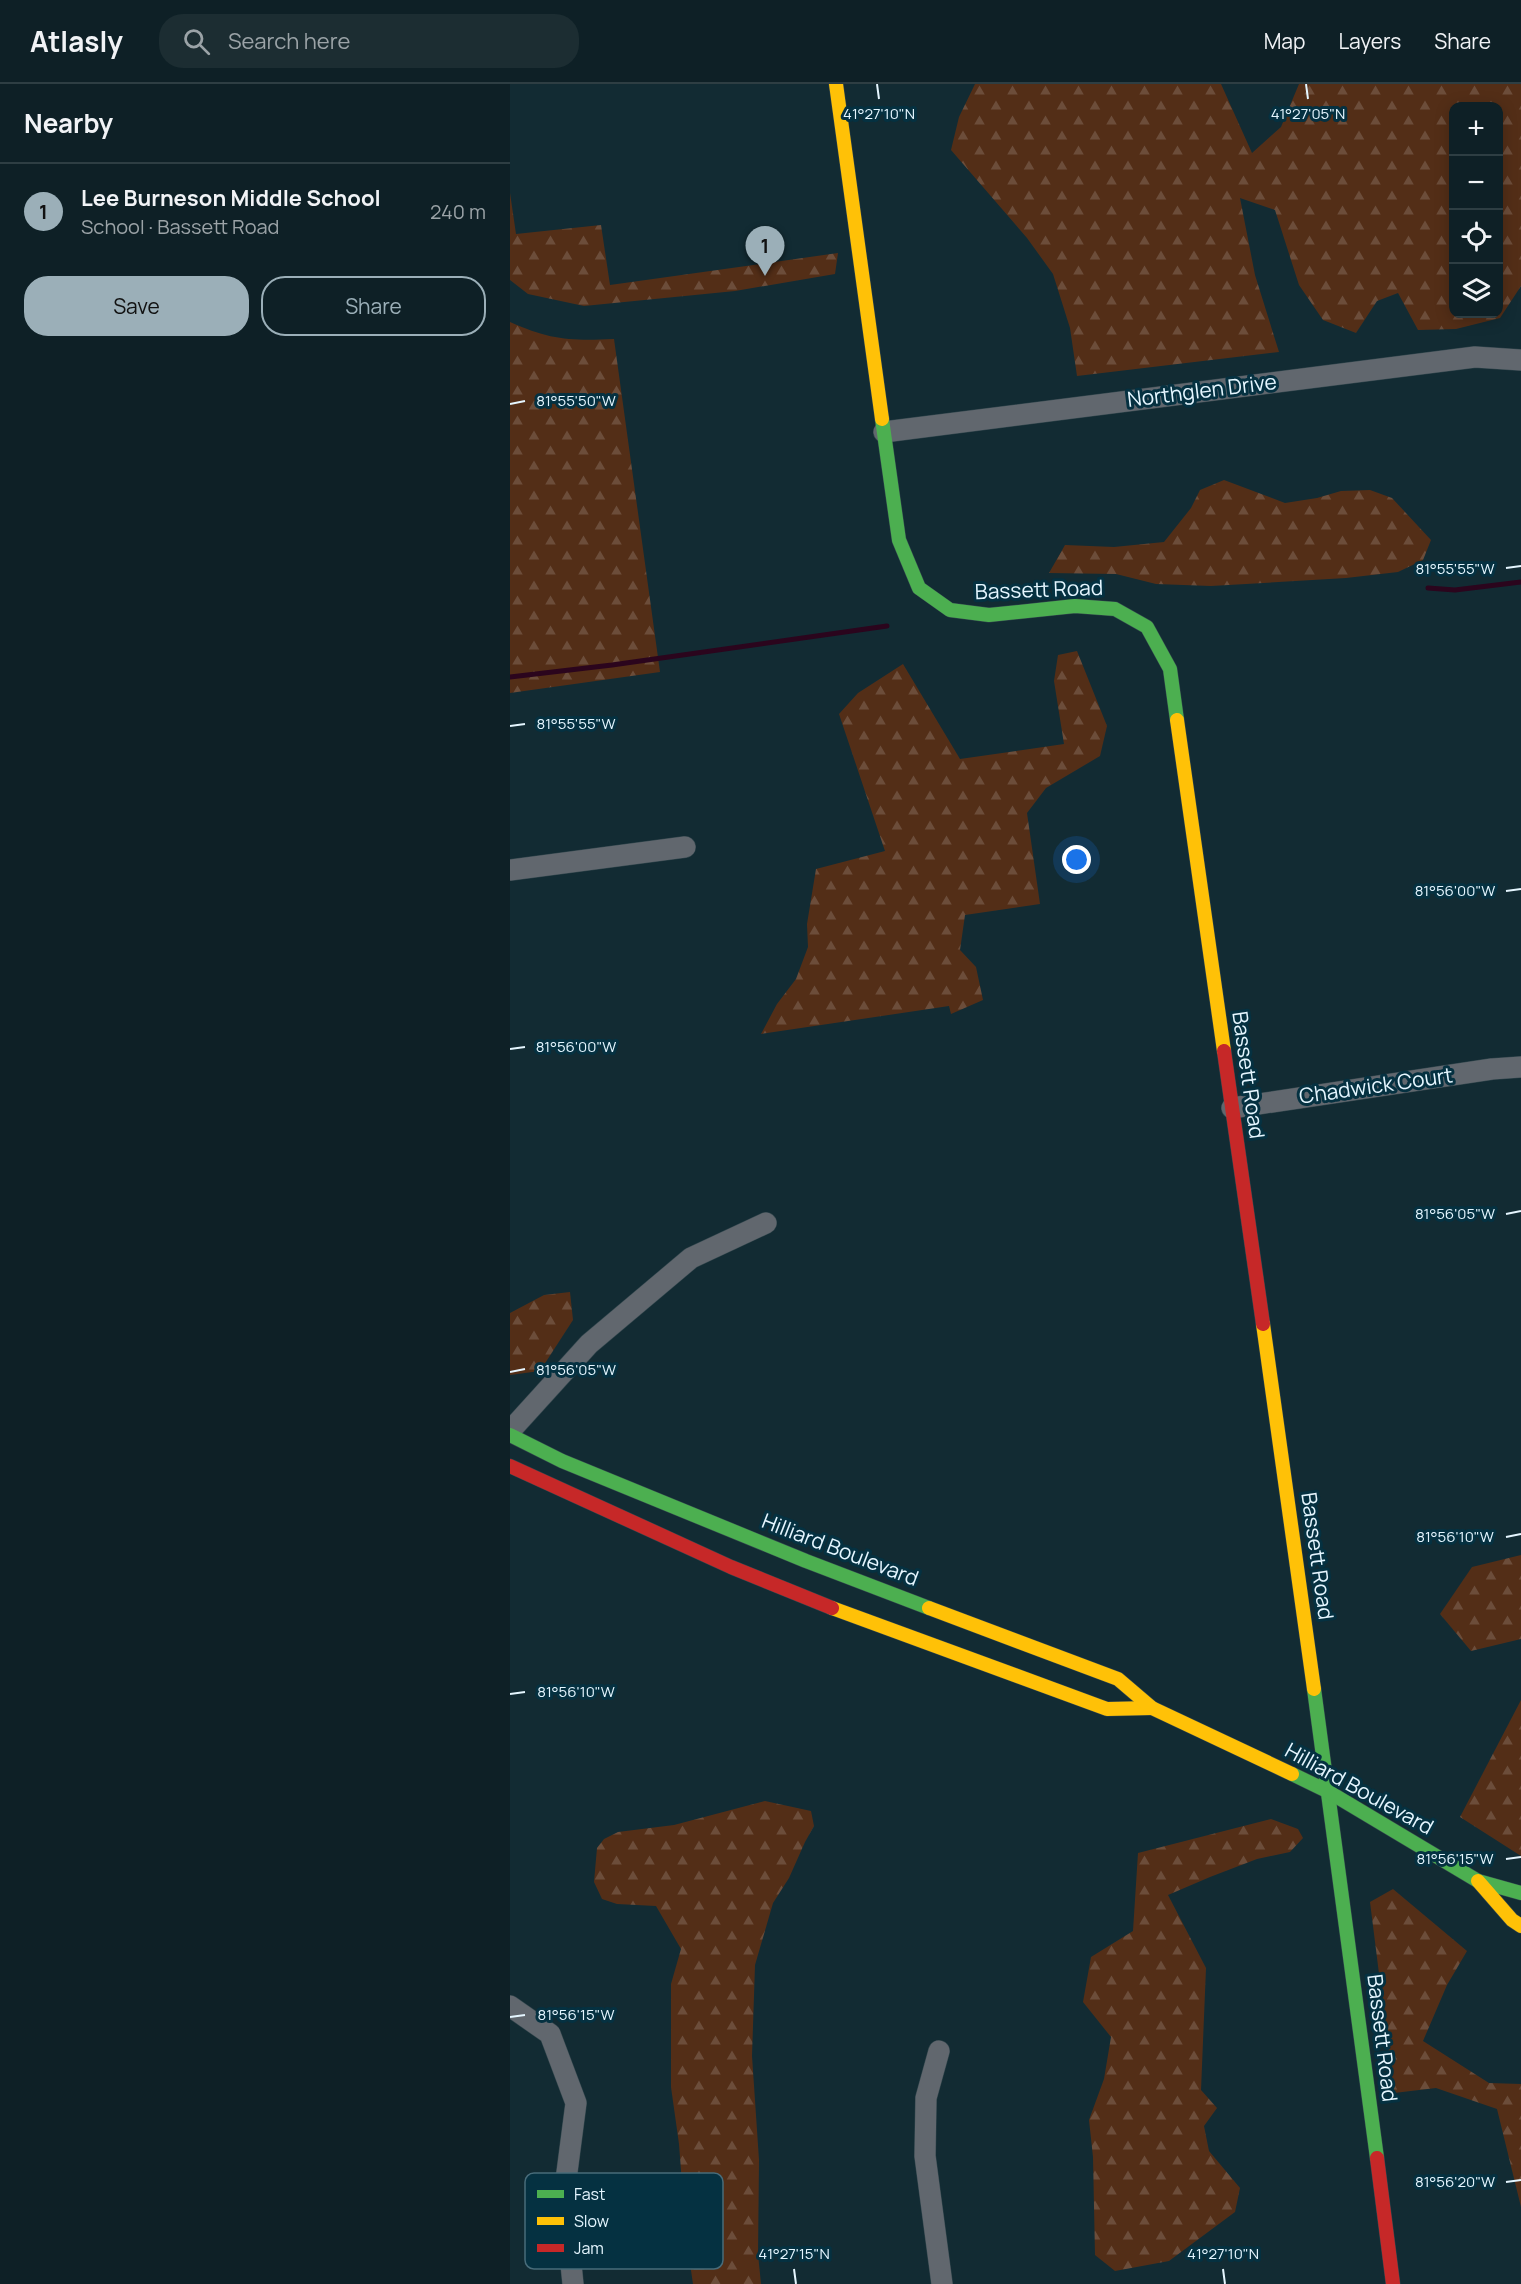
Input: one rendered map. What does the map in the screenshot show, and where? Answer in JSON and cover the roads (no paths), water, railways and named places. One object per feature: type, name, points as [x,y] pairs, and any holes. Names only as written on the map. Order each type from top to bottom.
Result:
[{"type":"street","name":"Bassett Road","points":[[836,84],[901,551],[913,577],[924,593],[934,601],[957,612],[981,616],[1078,606],[1113,608],[1132,614],[1154,633],[1164,651],[1172,682],[1329,1792],[1393,2284]]},
{"type":"street","name":"Northglen Drive","points":[[884,432],[1475,357],[1521,360]]},
{"type":"street","points":[[510,870],[685,848]]},
{"type":"street","name":"Chadwick Court","points":[[1232,1108],[1492,1069],[1521,1067]]},
{"type":"street","points":[[510,1433],[589,1344],[691,1258],[766,1223]]},
{"type":"street","name":"Hilliard Boulevard","points":[[510,1433],[562,1461],[806,1561],[1118,1679],[1152,1708],[1329,1792],[1478,1881],[1521,1893]]},
{"type":"street","name":"Hilliard Boulevard","points":[[510,1466],[731,1567],[848,1615],[1107,1709],[1152,1708]]},
{"type":"street","name":"Hilliard Boulevard","points":[[1478,1881],[1512,1920],[1521,1926]]},
{"type":"street","points":[[510,2006],[550,2034],[576,2103],[567,2173]]},
{"type":"street","points":[[939,2051],[926,2098],[925,2156],[942,2284]]},
{"type":"street","points":[[571,2269],[573,2284]]},
{"type":"waterway","points":[[1428,588],[1455,590],[1521,582]]},
{"type":"waterway","points":[[510,677],[887,626]]},
{"type":"place","name":"Lee Burneson Middle School","points":[[765,276]]}]
